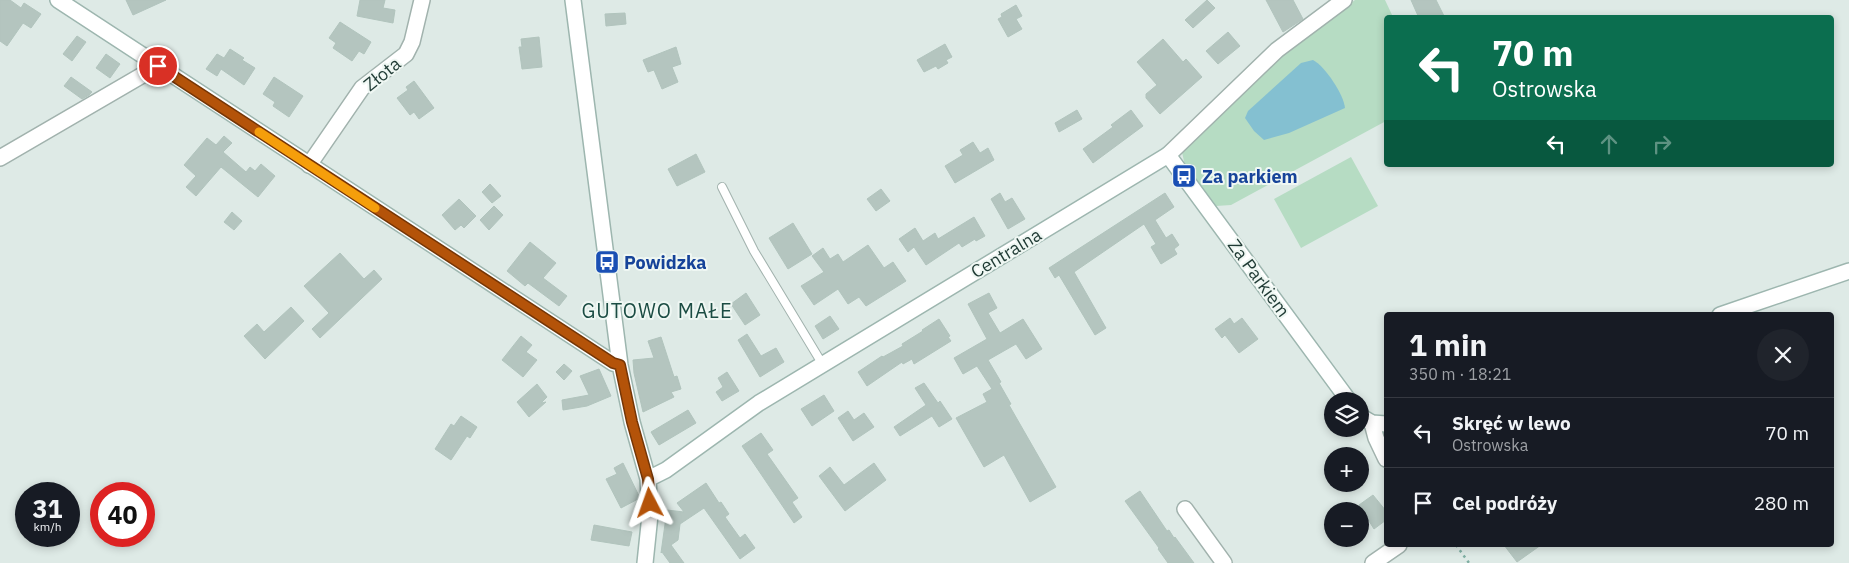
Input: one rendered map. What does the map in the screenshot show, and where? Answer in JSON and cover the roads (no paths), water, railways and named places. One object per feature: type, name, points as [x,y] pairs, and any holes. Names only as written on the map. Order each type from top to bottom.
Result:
[{"type":"street","points":[[58,0],[613,363],[620,365]]},
{"type":"street","name":"Złota","points":[[309,165],[362,88],[406,54],[412,42],[422,0]]},
{"type":"street","points":[[573,0],[620,365],[632,422],[648,479],[650,515],[645,563]]},
{"type":"street","name":"Centralna","points":[[648,479],[666,470],[759,403],[1168,155],[1277,50],[1344,0]]},
{"type":"street","points":[[0,158],[158,66]]},
{"type":"street","name":"Za Parkiem","points":[[1168,155],[1342,392]]},
{"type":"street","points":[[1729,312],[1849,270]]},
{"type":"street","points":[[1373,421],[1376,438],[1384,455]]},
{"type":"street","points":[[1185,509],[1224,563]]},
{"type":"street","points":[[1373,563],[1396,547]]},
{"type":"lane","points":[[722,187],[754,251],[822,365]]},
{"type":"water","points":[[1313,60],[1323,68],[1333,81],[1344,102],[1345,108],[1289,133],[1264,140],[1254,131],[1245,118],[1248,111],[1301,63]]},
{"type":"place","name":"Za parkiem","points":[[1184,176]]},
{"type":"place","name":"Powidzka","points":[[607,262]]},
{"type":"district","name":"GUTOWO MAŁE","points":[[657,310]]}]
